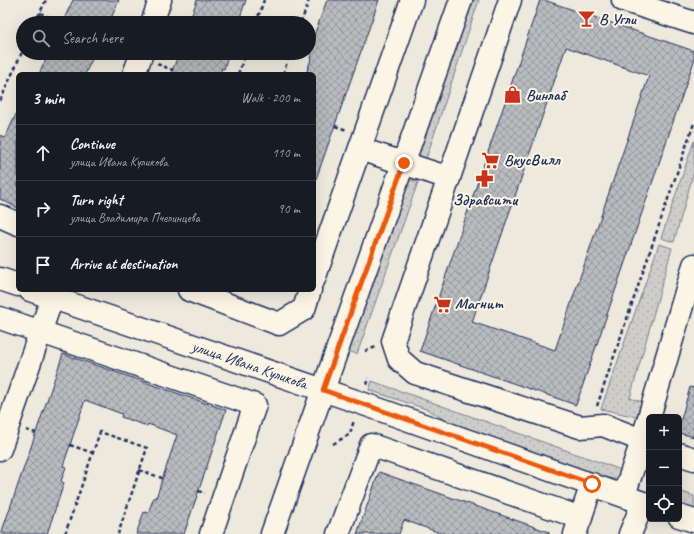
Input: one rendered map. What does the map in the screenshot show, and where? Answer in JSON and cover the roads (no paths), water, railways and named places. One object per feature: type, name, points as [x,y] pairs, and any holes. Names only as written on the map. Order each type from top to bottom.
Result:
[{"type":"street","points":[[154,16],[160,0]]},
{"type":"street","points":[[316,273],[412,0]]},
{"type":"street","points":[[272,534],[461,0]]},
{"type":"street","points":[[510,0],[393,341],[399,359],[415,374],[580,427],[603,425],[645,442]]},
{"type":"street","points":[[623,0],[694,22]]},
{"type":"street","points":[[135,72],[139,60]]},
{"type":"street","points":[[360,149],[449,178]]},
{"type":"street","points":[[0,216],[16,223]]},
{"type":"street","points":[[630,534],[639,501],[645,442],[694,266]]},
{"type":"street","name":"улица Ивана Куликова","points":[[38,292],[52,298],[323,390],[639,501]]},
{"type":"street","points":[[194,292],[279,324],[304,309],[309,292]]},
{"type":"street","points":[[0,449],[52,298]]},
{"type":"street","points":[[0,318],[255,405],[211,534]]},
{"type":"street","points":[[338,534],[371,445],[578,526],[592,484]]},
{"type":"street","points":[[682,455],[694,459]]},
{"type":"street","points":[[682,517],[694,521]]},
{"type":"place","name":"В Угли","points":[[586,19]]},
{"type":"place","name":"Винлаб","points":[[513,95]]},
{"type":"place","name":"ВкусВилл","points":[[491,160]]},
{"type":"place","name":"Здравсити","points":[[485,179]]},
{"type":"place","name":"Магнит","points":[[442,304]]}]
